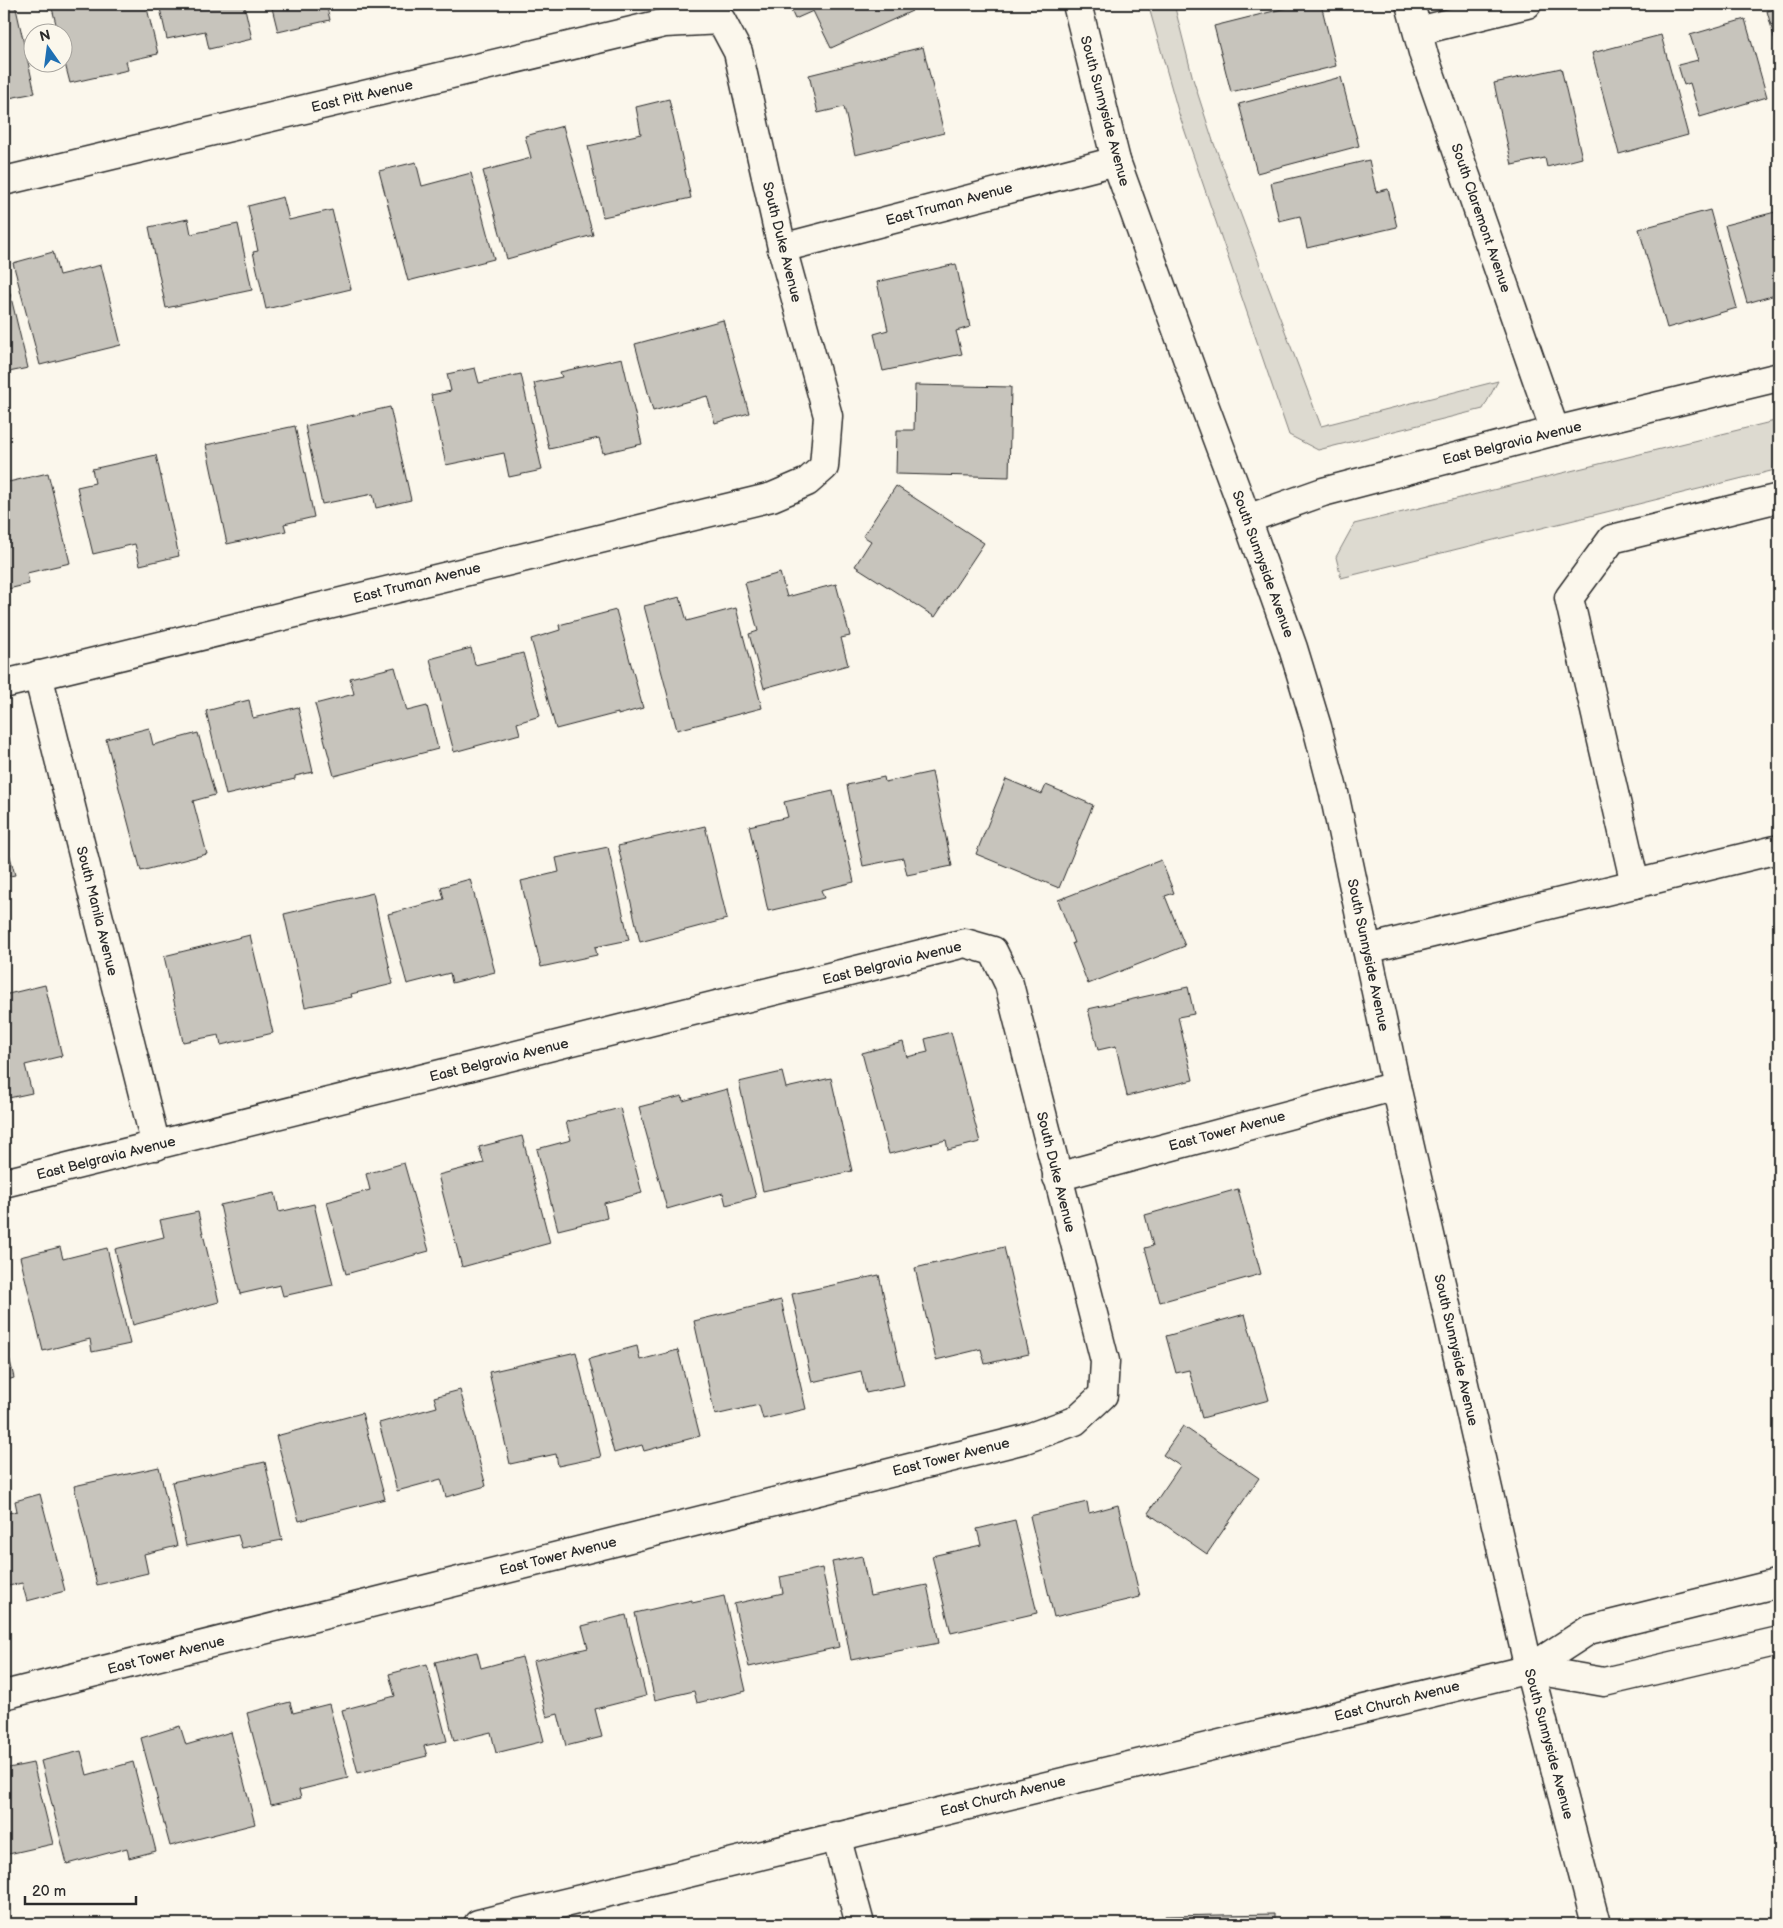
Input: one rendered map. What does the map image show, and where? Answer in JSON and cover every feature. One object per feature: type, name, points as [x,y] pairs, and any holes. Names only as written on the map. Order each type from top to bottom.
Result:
[{"type":"street","name":"South Sunnyside Avenue","points":[[1077,4],[1116,161],[1199,391],[1248,519],[1317,727],[1334,794],[1396,1086],[1529,1669],[1596,1924]]},
{"type":"street","name":"South Claremont Avenue","points":[[1410,4],[1424,56],[1555,431]]},
{"type":"street","points":[[1418,32],[1527,4]]},
{"type":"street","name":"East Pitt Avenue","points":[[4,181],[665,23],[721,20]]},
{"type":"street","name":"South Duke Avenue","points":[[721,20],[738,52],[782,248],[828,416],[824,467]]},
{"type":"street","name":"East Truman Avenue","points":[[782,248],[1116,161]]},
{"type":"street","name":"East Belgravia Avenue","points":[[1248,519],[1323,492],[1555,431],[1779,377]]},
{"type":"street","name":"East Truman Avenue","points":[[4,684],[772,497],[807,482],[824,467]]},
{"type":"street","points":[[1635,884],[1569,598],[1612,539],[1779,498]]},
{"type":"street","name":"South Manila Avenue","points":[[38,676],[156,1146]]},
{"type":"street","points":[[1367,949],[1779,849]]},
{"type":"street","name":"East Belgravia Avenue","points":[[4,1183],[965,943],[993,951]]},
{"type":"street","name":"South Duke Avenue","points":[[993,951],[1009,984],[1105,1361],[1103,1396]]},
{"type":"street","name":"East Tower Avenue","points":[[1058,1177],[1396,1086]]},
{"type":"street","name":"East Tower Avenue","points":[[4,1696],[1025,1439],[1075,1421],[1103,1396]]},
{"type":"street","name":"East Church Avenue","points":[[478,1924],[1529,1669],[1589,1630],[1779,1583]]},
{"type":"street","name":"East Church Avenue","points":[[1529,1669],[1604,1682],[1779,1641]]},
{"type":"street","points":[[836,1836],[860,1924]]},
{"type":"shaded area","points":[[1148,4],[1174,4],[1193,79],[1213,141],[1321,426],[1498,381],[1483,409],[1318,450],[1289,435],[1178,111]]},
{"type":"shaded area","points":[[1779,420],[1779,469],[1341,578],[1336,557],[1354,524]]},
{"type":"building","points":[[4,4],[15,4],[22,35],[22,72],[30,72],[35,93],[4,99]]},
{"type":"building","points":[[51,4],[146,4],[158,54],[126,61],[128,70],[70,83],[67,72],[72,72],[72,22],[56,22]]},
{"type":"building","points":[[159,4],[244,4],[252,39],[209,49],[205,31],[167,39]]},
{"type":"building","points":[[271,4],[326,4],[330,20],[278,32]]},
{"type":"building","points":[[788,4],[909,4],[912,11],[831,48],[813,11],[795,19]]},
{"type":"building","points":[[1302,4],[1321,4],[1336,66],[1231,92],[1214,26]]},
{"type":"building","points":[[1779,8],[1779,55],[1767,11]]},
{"type":"building","points":[[1745,19],[1767,97],[1700,117],[1690,83],[1684,85],[1678,65],[1698,60],[1690,35]]},
{"type":"building","points":[[1661,35],[1688,135],[1619,154],[1592,53]]},
{"type":"building","points":[[923,47],[944,133],[855,155],[844,107],[818,113],[809,75]]},
{"type":"building","points":[[1561,68],[1582,158],[1547,167],[1545,158],[1512,165],[1494,83]]},
{"type":"building","points":[[1341,77],[1359,146],[1257,173],[1239,104]]},
{"type":"building","points":[[669,99],[691,198],[603,217],[588,146],[641,134],[636,107]]},
{"type":"building","points":[[563,126],[593,235],[507,259],[483,171],[531,158],[525,136]]},
{"type":"building","points":[[1369,160],[1376,192],[1388,189],[1397,227],[1307,248],[1300,216],[1279,221],[1271,183]]},
{"type":"building","points":[[416,162],[422,186],[471,173],[494,259],[408,281],[379,171]]},
{"type":"building","points":[[283,197],[289,220],[332,210],[351,289],[266,309],[253,252],[258,251],[248,206]]},
{"type":"building","points":[[1710,210],[1737,308],[1667,328],[1639,229]]},
{"type":"building","points":[[1779,211],[1779,294],[1747,303],[1725,225]]},
{"type":"building","points":[[188,219],[191,234],[238,224],[252,290],[166,308],[149,227]]},
{"type":"building","points":[[53,252],[59,275],[101,265],[121,345],[40,365],[13,263]]},
{"type":"building","points":[[956,264],[970,327],[956,331],[962,354],[883,371],[874,334],[888,330],[877,282]]},
{"type":"building","points":[[7,281],[28,368],[4,373],[4,282]]},
{"type":"building","points":[[723,320],[749,413],[715,423],[707,396],[653,411],[635,344]]},
{"type":"building","points":[[622,358],[642,444],[603,453],[599,438],[549,449],[534,383],[562,377],[560,372]]},
{"type":"building","points":[[475,368],[479,383],[521,374],[542,470],[509,477],[504,453],[446,465],[431,395],[451,391],[447,374]]},
{"type":"building","points":[[915,385],[1011,387],[1009,477],[896,474],[897,430],[914,430]]},
{"type":"building","points":[[390,407],[411,500],[376,508],[373,494],[322,504],[305,426]]},
{"type":"building","points":[[295,426],[314,517],[284,524],[286,531],[227,544],[206,445]]},
{"type":"building","points":[[156,455],[179,556],[140,565],[135,544],[93,554],[77,487],[95,483],[92,469]]},
{"type":"building","points":[[48,473],[70,563],[27,573],[29,584],[4,590],[4,483]]},
{"type":"building","points":[[896,486],[984,543],[935,617],[855,566],[871,541],[863,536]]},
{"type":"building","points":[[780,573],[787,597],[836,584],[850,636],[841,638],[848,665],[764,688],[749,634],[758,631],[745,583]]},
{"type":"building","points":[[680,597],[687,621],[736,608],[762,708],[677,730],[644,606]]},
{"type":"building","points":[[616,610],[643,708],[556,729],[531,639],[560,630],[559,625]]},
{"type":"building","points":[[471,648],[475,665],[523,653],[540,716],[517,723],[520,734],[454,752],[430,659]]},
{"type":"building","points":[[395,667],[407,711],[427,706],[438,749],[334,776],[315,704],[354,694],[350,678]]},
{"type":"building","points":[[249,700],[253,718],[298,707],[313,772],[295,776],[295,779],[226,795],[206,711]]},
{"type":"building","points":[[149,728],[153,745],[198,733],[215,795],[193,801],[207,854],[141,871],[106,739]]},
{"type":"building","points":[[932,772],[952,866],[907,875],[903,858],[863,866],[847,785],[884,777],[885,782]]},
{"type":"building","points":[[1006,779],[1042,794],[1046,785],[1093,805],[1059,888],[976,854]]},
{"type":"building","points":[[833,791],[854,882],[821,890],[824,898],[768,911],[749,826],[788,817],[784,802]]},
{"type":"building","points":[[705,826],[727,919],[640,942],[618,846]]},
{"type":"building","points":[[4,834],[15,875],[4,877]]},
{"type":"building","points":[[608,847],[629,940],[595,947],[597,955],[541,967],[521,881],[559,872],[556,858]]},
{"type":"building","points":[[1161,860],[1174,893],[1165,896],[1185,946],[1088,984],[1058,900]]},
{"type":"building","points":[[470,879],[495,972],[452,983],[450,973],[407,984],[388,914],[444,899],[441,887]]},
{"type":"building","points":[[373,893],[393,984],[351,994],[352,997],[305,1007],[284,914]]},
{"type":"building","points":[[250,935],[273,1033],[221,1045],[219,1035],[183,1042],[164,956]]},
{"type":"building","points":[[45,985],[62,1056],[25,1065],[32,1093],[4,1099],[4,995]]},
{"type":"building","points":[[1188,987],[1194,1014],[1178,1017],[1193,1080],[1127,1096],[1116,1046],[1098,1050],[1088,1009]]},
{"type":"building","points":[[951,1032],[980,1142],[948,1150],[946,1140],[889,1154],[862,1053],[903,1042],[907,1057],[928,1052],[925,1039]]},
{"type":"building","points":[[782,1072],[786,1088],[831,1078],[852,1171],[763,1191],[739,1082]]},
{"type":"building","points":[[727,1089],[756,1197],[726,1205],[723,1193],[667,1209],[639,1107],[682,1096],[683,1101]]},
{"type":"building","points":[[620,1108],[642,1193],[604,1203],[607,1218],[558,1230],[537,1149],[571,1140],[566,1122]]},
{"type":"building","points":[[522,1136],[550,1243],[462,1267],[438,1175],[484,1163],[479,1147]]},
{"type":"building","points":[[404,1163],[429,1251],[346,1274],[327,1202],[370,1190],[366,1174]]},
{"type":"building","points":[[1238,1189],[1261,1274],[1160,1302],[1145,1248],[1153,1246],[1145,1215]]},
{"type":"building","points":[[275,1193],[279,1212],[314,1204],[333,1285],[283,1296],[280,1285],[240,1294],[220,1205]]},
{"type":"building","points":[[198,1212],[219,1302],[133,1325],[115,1249],[164,1237],[160,1220]]},
{"type":"building","points":[[60,1247],[63,1259],[107,1248],[130,1344],[92,1352],[90,1339],[43,1351],[20,1257]]},
{"type":"building","points":[[1004,1247],[1029,1354],[985,1364],[981,1349],[936,1360],[915,1268]]},
{"type":"building","points":[[879,1275],[904,1385],[866,1393],[861,1371],[812,1382],[792,1294]]},
{"type":"building","points":[[781,1300],[806,1409],[763,1419],[759,1405],[715,1415],[694,1321]]},
{"type":"building","points":[[1245,1314],[1269,1400],[1202,1418],[1189,1370],[1176,1373],[1166,1336]]},
{"type":"building","points":[[4,1335],[14,1378],[4,1381]]},
{"type":"building","points":[[637,1346],[640,1360],[678,1350],[700,1436],[644,1451],[642,1445],[614,1453],[589,1359]]},
{"type":"building","points":[[576,1352],[601,1457],[558,1466],[556,1454],[510,1464],[489,1372]]},
{"type":"building","points":[[460,1390],[486,1486],[446,1497],[441,1479],[397,1491],[379,1423],[437,1407],[434,1397]]},
{"type":"building","points":[[362,1413],[385,1499],[299,1521],[276,1436]]},
{"type":"building","points":[[1183,1426],[1259,1478],[1207,1554],[1148,1513],[1180,1466],[1163,1455]]},
{"type":"building","points":[[265,1462],[282,1540],[242,1548],[238,1535],[186,1546],[172,1482]]},
{"type":"building","points":[[159,1467],[177,1546],[144,1554],[148,1573],[97,1585],[74,1486]]},
{"type":"building","points":[[40,1494],[65,1591],[27,1601],[22,1583],[4,1587],[4,1514],[17,1511],[15,1501]]},
{"type":"building","points":[[1087,1502],[1089,1513],[1118,1505],[1140,1597],[1054,1617],[1030,1516]]},
{"type":"building","points":[[1015,1520],[1037,1613],[951,1633],[932,1556],[981,1545],[977,1529]]},
{"type":"building","points":[[862,1556],[870,1596],[927,1585],[939,1643],[851,1660],[832,1562]]},
{"type":"building","points":[[822,1568],[839,1647],[749,1667],[734,1604],[783,1593],[780,1577]]},
{"type":"building","points":[[724,1596],[746,1691],[697,1703],[694,1691],[655,1700],[635,1613],[692,1600],[692,1603]]},
{"type":"building","points":[[626,1615],[646,1696],[595,1709],[602,1737],[566,1746],[558,1714],[547,1717],[533,1661],[588,1648],[582,1626]]},
{"type":"building","points":[[477,1652],[481,1668],[522,1657],[544,1741],[496,1753],[491,1732],[454,1741],[435,1662]]},
{"type":"building","points":[[427,1664],[447,1741],[424,1746],[427,1756],[358,1773],[342,1710],[395,1696],[389,1674]]},
{"type":"building","points":[[290,1702],[293,1713],[329,1704],[348,1778],[299,1790],[301,1798],[271,1805],[247,1713]]},
{"type":"building","points":[[180,1726],[186,1745],[231,1732],[255,1824],[170,1846],[141,1738]]},
{"type":"building","points":[[81,1751],[87,1775],[133,1762],[156,1851],[129,1858],[127,1848],[67,1864],[41,1761]]},
{"type":"building","points":[[33,1763],[53,1844],[4,1855],[4,1769]]},
{"type":"building","points":[[1274,1914],[1274,1924],[1165,1924],[1165,1916]]}]
